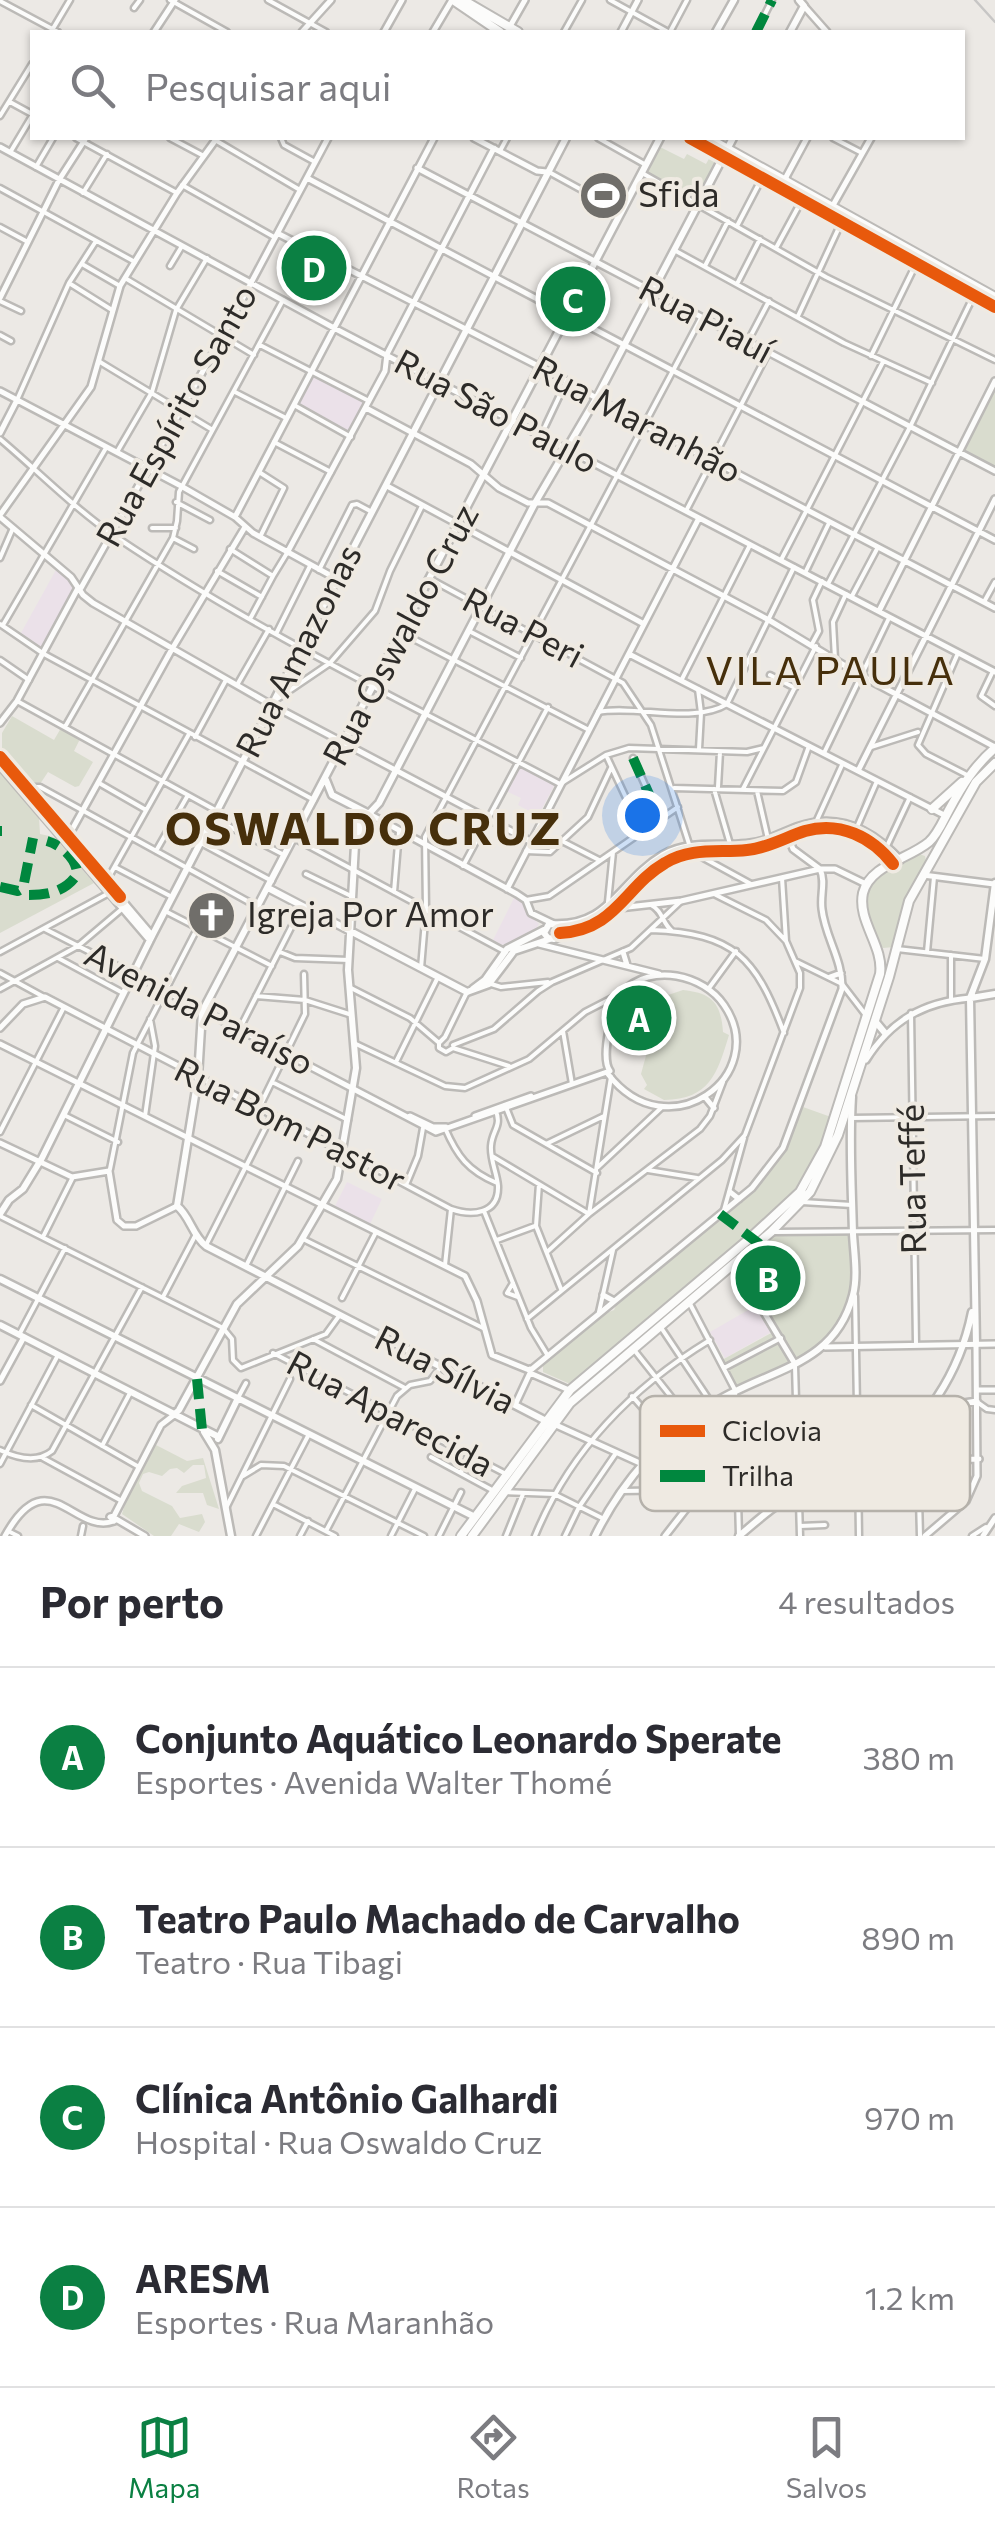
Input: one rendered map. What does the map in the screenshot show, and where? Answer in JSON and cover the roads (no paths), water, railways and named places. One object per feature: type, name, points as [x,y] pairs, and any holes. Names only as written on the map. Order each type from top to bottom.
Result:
[{"type":"main road","points":[[452,0],[507,30]]},
{"type":"main road","points":[[463,0],[508,30]]},
{"type":"main road","points":[[717,30],[734,0]]},
{"type":"main road","points":[[791,30],[801,3]]},
{"type":"main road","name":"Rua Amazonas","points":[[0,1215],[9,1200],[24,1189],[64,1115],[300,647],[565,140]]},
{"type":"main road","name":"Rua Oswaldo Cruz","points":[[177,1206],[198,1077],[203,1011],[659,140]]},
{"type":"main road","points":[[695,140],[785,181],[995,297]]},
{"type":"main road","points":[[710,140],[762,178],[995,306]]},
{"type":"main road","points":[[358,835],[732,140]]},
{"type":"main road","points":[[932,809],[995,747]]},
{"type":"main road","points":[[0,757],[122,908],[151,938]]},
{"type":"main road","points":[[786,1212],[825,1147],[897,949],[909,901],[980,776],[995,763]]},
{"type":"main road","points":[[1,768],[106,882],[151,938]]},
{"type":"main road","points":[[462,1536],[477,1522],[552,1421],[570,1390],[802,1202],[827,1162],[858,1074],[880,974],[878,949],[864,913],[862,897],[866,884],[934,837],[967,778]]},
{"type":"main road","points":[[326,779],[332,795],[371,815]]},
{"type":"main road","points":[[174,1415],[237,1304],[304,1238],[335,1185],[354,1090],[349,960],[357,808]]},
{"type":"main road","points":[[692,848],[752,850],[815,825]]},
{"type":"main road","points":[[507,953],[604,919],[652,863],[692,848],[768,839],[815,825],[856,829],[887,846],[897,862]]},
{"type":"main road","points":[[856,829],[897,862]]},
{"type":"main road","points":[[918,850],[928,854],[930,862]]},
{"type":"main road","points":[[976,1346],[970,998],[985,958],[995,884]]},
{"type":"main road","points":[[270,885],[302,906],[467,992],[487,982],[507,953],[550,926],[574,923],[615,907]]},
{"type":"main road","points":[[550,926],[560,929],[554,938]]},
{"type":"main road","points":[[550,926],[546,936],[554,938]]},
{"type":"main road","points":[[878,949],[897,949]]},
{"type":"main road","points":[[970,998],[995,994]]},
{"type":"main road","points":[[871,1018],[885,1033]]},
{"type":"main road","points":[[725,1396],[825,1347],[845,1320],[854,1291],[853,1088]]},
{"type":"main road","name":"Rua Sílvia","points":[[177,1206],[195,1236],[206,1246],[552,1421]]},
{"type":"main road","points":[[499,1492],[506,1474],[586,1387],[734,1264],[769,1227]]},
{"type":"main road","points":[[0,1279],[416,1487],[477,1522]]},
{"type":"main road","points":[[939,1395],[964,1345],[976,1289]]},
{"type":"main road","points":[[0,1324],[219,1436]]},
{"type":"main road","points":[[570,1390],[586,1387]]},
{"type":"main road","points":[[570,1390],[570,1403]]},
{"type":"main road","points":[[214,1450],[238,1398]]},
{"type":"main road","points":[[202,1430],[214,1450],[230,1536]]},
{"type":"main road","points":[[595,1536],[640,1467]]},
{"type":"main road","points":[[739,1536],[770,1511]]},
{"type":"main road","points":[[472,1536],[477,1522]]},
{"type":"street","points":[[55,30],[70,0]]},
{"type":"street","points":[[134,8],[140,0]]},
{"type":"street","points":[[268,0],[322,30]]},
{"type":"street","points":[[304,30],[332,0]]},
{"type":"street","points":[[385,30],[402,0]]},
{"type":"street","points":[[434,30],[452,0]]},
{"type":"street","points":[[510,30],[525,0]]},
{"type":"street","points":[[565,30],[582,0]]},
{"type":"street","points":[[610,0],[665,30]]},
{"type":"street","points":[[622,30],[638,0]]},
{"type":"street","points":[[670,30],[687,0]]},
{"type":"street","points":[[757,30],[772,0]]},
{"type":"street","points":[[0,1],[51,30]]},
{"type":"street","points":[[155,30],[173,1],[224,30]]},
{"type":"street","points":[[801,3],[825,30]]},
{"type":"street","points":[[0,116],[30,67]]},
{"type":"street","points":[[9,101],[30,114]]},
{"type":"street","points":[[10,152],[30,118]]},
{"type":"street","points":[[36,167],[52,140]]},
{"type":"street","points":[[21,312],[0,299],[59,180],[84,140],[177,193]]},
{"type":"street","points":[[174,140],[202,155]]},
{"type":"street","points":[[215,140],[182,185],[120,286],[90,387],[0,516],[71,577],[88,600],[226,680],[530,841]]},
{"type":"street","points":[[218,140],[300,190]]},
{"type":"street","points":[[282,140],[315,162]]},
{"type":"street","name":"Rua Espírito Santo","points":[[0,723],[29,680],[182,411],[327,140]]},
{"type":"street","points":[[235,516],[433,140]]},
{"type":"street","points":[[478,140],[536,171],[549,172],[622,212]]},
{"type":"street","points":[[250,619],[351,437],[386,367],[387,354],[469,196],[505,140]]},
{"type":"street","points":[[601,140],[697,204],[819,273],[995,360]]},
{"type":"street","points":[[776,248],[798,198],[785,181],[806,140]]},
{"type":"street","points":[[837,140],[862,153]]},
{"type":"street","points":[[832,208],[869,140]]},
{"type":"street","name":"Rua São Paulo","points":[[0,146],[334,328],[994,671]]},
{"type":"street","points":[[83,192],[107,154]]},
{"type":"street","name":"Rua Piauí","points":[[417,168],[995,471]]},
{"type":"street","points":[[306,178],[995,540]]},
{"type":"street","points":[[737,226],[762,178]]},
{"type":"street","points":[[182,185],[277,236]]},
{"type":"street","points":[[0,188],[135,262]]},
{"type":"street","points":[[797,317],[842,221]]},
{"type":"street","points":[[705,266],[728,222]]},
{"type":"street","points":[[0,226],[28,242]]},
{"type":"street","name":"Rua Maranhão","points":[[277,236],[567,380],[646,426],[995,608]]},
{"type":"street","points":[[737,284],[760,239]]},
{"type":"street","points":[[96,241],[69,284],[17,400],[2,422],[0,436],[112,534],[159,564],[268,630],[560,784]]},
{"type":"street","points":[[170,266],[182,246]]},
{"type":"street","points":[[672,249],[871,356],[932,383]]},
{"type":"street","points":[[117,452],[152,392],[176,310],[207,258]]},
{"type":"street","points":[[871,356],[916,263]]},
{"type":"street","points":[[82,264],[120,286]]},
{"type":"street","points":[[125,278],[255,355]]},
{"type":"street","points":[[69,284],[113,311]]},
{"type":"street","points":[[742,790],[796,688],[814,645],[819,631],[813,604],[854,534],[974,295]]},
{"type":"street","points":[[65,727],[159,564],[176,528],[176,502],[181,486],[283,300]]},
{"type":"street","points":[[747,342],[769,301]]},
{"type":"street","points":[[421,968],[426,909],[425,837],[701,318]]},
{"type":"street","points":[[0,335],[11,340]]},
{"type":"street","points":[[260,345],[311,370],[471,464],[499,488],[535,503],[548,504],[768,619],[862,676],[995,747]]},
{"type":"street","points":[[686,511],[768,353]]},
{"type":"street","points":[[386,367],[400,361]]},
{"type":"street","points":[[100,362],[212,430]]},
{"type":"street","points":[[781,560],[883,362]]},
{"type":"street","points":[[540,435],[567,380]]},
{"type":"street","points":[[879,611],[995,381]]},
{"type":"street","points":[[0,391],[235,516],[260,537],[336,579]]},
{"type":"street","points":[[235,392],[286,418]]},
{"type":"street","points":[[293,405],[351,437]]},
{"type":"street","points":[[274,442],[331,472]]},
{"type":"street","points":[[107,446],[1,624],[44,654],[314,800]]},
{"type":"street","points":[[258,472],[284,488],[260,537]]},
{"type":"street","points":[[386,486],[644,624]]},
{"type":"street","points":[[858,771],[995,499]]},
{"type":"street","points":[[176,502],[210,520]]},
{"type":"street","points":[[319,570],[352,506],[357,504],[372,512]]},
{"type":"street","points":[[272,703],[330,663],[378,608],[390,570],[422,506]]},
{"type":"street","points":[[506,888],[699,518]]},
{"type":"street","points":[[805,573],[830,522]]},
{"type":"street","points":[[67,839],[244,526]]},
{"type":"street","points":[[0,558],[14,528]]},
{"type":"street","points":[[152,528],[176,528]]},
{"type":"street","points":[[172,538],[194,549]]},
{"type":"street","points":[[681,680],[750,545]]},
{"type":"street","points":[[835,659],[832,627],[878,547]]},
{"type":"street","points":[[230,549],[273,576]]},
{"type":"street","points":[[276,634],[310,566]]},
{"type":"street","points":[[598,712],[702,713],[727,704],[794,567]]},
{"type":"street","points":[[217,571],[262,597]]},
{"type":"street","name":"Rua Peri","points":[[430,579],[616,677]]},
{"type":"street","points":[[984,602],[995,582]]},
{"type":"street","points":[[22,591],[31,597]]},
{"type":"street","points":[[824,753],[890,617]]},
{"type":"street","points":[[819,631],[832,627]]},
{"type":"street","points":[[237,685],[268,630]]},
{"type":"street","points":[[470,631],[521,658]]},
{"type":"street","points":[[402,633],[589,730]]},
{"type":"street","points":[[958,653],[918,744],[922,751],[967,778]]},
{"type":"street","points":[[629,654],[946,816]]},
{"type":"street","points":[[0,660],[29,680]]},
{"type":"street","points":[[994,671],[981,696],[995,706]]},
{"type":"street","points":[[770,675],[796,688]]},
{"type":"street","points":[[616,677],[643,710],[660,748],[692,848],[753,885]]},
{"type":"street","points":[[106,882],[162,781],[226,680]]},
{"type":"street","points":[[698,689],[702,713],[699,750]]},
{"type":"street","points":[[17,700],[285,855]]},
{"type":"street","points":[[463,866],[548,708]]},
{"type":"street","points":[[871,748],[922,731]]},
{"type":"street","points":[[674,788],[783,791],[799,777],[809,746]]},
{"type":"street","points":[[560,784],[606,755],[629,748],[752,752],[764,748]]},
{"type":"street","points":[[720,752],[716,789],[730,844]]},
{"type":"street","points":[[606,755],[642,832]]},
{"type":"street","points":[[633,758],[660,819]]},
{"type":"street","points":[[815,825],[843,763]]},
{"type":"street","points":[[526,850],[545,853],[564,842],[588,817],[611,768]]},
{"type":"street","points":[[856,829],[877,781]]},
{"type":"street","points":[[98,782],[146,810]]},
{"type":"street","points":[[26,787],[40,787],[258,907]]},
{"type":"street","points":[[758,791],[768,839]]},
{"type":"street","points":[[156,852],[188,796]]},
{"type":"street","points":[[887,846],[910,798]]},
{"type":"street","points":[[526,900],[549,896],[679,807]]},
{"type":"street","points":[[371,815],[526,900],[531,913],[550,926]]},
{"type":"street","points":[[394,892],[399,831]]},
{"type":"street","points":[[294,838],[507,953]]},
{"type":"street","points":[[515,1405],[531,1371],[739,1199],[758,1182],[782,1148],[842,984],[842,973],[824,921],[824,877],[820,869],[792,849],[789,838]]},
{"type":"street","points":[[564,842],[600,861]]},
{"type":"street","points":[[200,843],[270,885]]},
{"type":"street","points":[[614,852],[609,892],[615,907],[681,902],[820,869],[835,869],[866,884]]},
{"type":"street","points":[[115,867],[172,897]]},
{"type":"street","points":[[306,874],[354,897]]},
{"type":"street","points":[[923,875],[995,884]]},
{"type":"street","points":[[927,952],[934,877]]},
{"type":"street","points":[[724,1210],[744,1135],[800,988],[800,972],[786,941],[782,878]]},
{"type":"street","points":[[734,889],[737,904]]},
{"type":"street","points":[[0,952],[109,892]]},
{"type":"street","points":[[609,892],[643,906]]},
{"type":"street","points":[[711,894],[737,904],[772,926],[786,941]]},
{"type":"street","points":[[349,987],[416,1023],[439,1042],[443,1052],[504,1023],[552,982],[624,952],[681,902]]},
{"type":"street","points":[[652,905],[672,931]]},
{"type":"street","points":[[239,1030],[302,906]]},
{"type":"street","points":[[0,989],[78,946],[122,908]]},
{"type":"street","points":[[165,910],[272,966]]},
{"type":"street","points":[[772,926],[783,920]]},
{"type":"street","points":[[177,1206],[136,1226],[121,1225],[110,1171],[136,1045],[198,928]]},
{"type":"street","name":"Avenida Paraíso","points":[[45,929],[436,1132],[606,1072]]},
{"type":"street","points":[[651,930],[704,937],[736,952],[767,989],[784,1034]]},
{"type":"street","points":[[554,938],[554,949]]},
{"type":"street","points":[[538,944],[662,976],[691,979],[708,988],[727,1010],[735,1031],[734,1052],[714,1108],[700,1129],[546,1252]]},
{"type":"street","points":[[897,949],[985,958]]},
{"type":"street","points":[[279,951],[295,958],[349,960]]},
{"type":"street","points":[[624,952],[626,965]]},
{"type":"street","points":[[708,988],[736,952]]},
{"type":"street","points":[[950,955],[951,1000]]},
{"type":"street","points":[[58,958],[123,993]]},
{"type":"street","points":[[795,961],[842,984],[871,1018]]},
{"type":"street","points":[[642,968],[645,980]]},
{"type":"street","name":"Rua Bom Pastor","points":[[0,973],[451,1208],[465,1213],[484,1211]]},
{"type":"street","points":[[830,977],[842,973]]},
{"type":"street","points":[[259,1108],[305,1014],[304,974]]},
{"type":"street","points":[[355,1044],[452,1088],[471,1086],[534,1055],[603,1002],[645,980],[662,976]]},
{"type":"street","points":[[396,1062],[438,977]]},
{"type":"street","points":[[487,982],[552,982]]},
{"type":"street","points":[[526,984],[532,996]]},
{"type":"street","points":[[439,1042],[467,992]]},
{"type":"street","points":[[589,1214],[604,1116],[605,1052],[623,993]]},
{"type":"street","points":[[256,996],[306,1000],[352,1014]]},
{"type":"street","points":[[0,1028],[22,1004],[45,997]]},
{"type":"street","points":[[858,1074],[885,1033],[911,1013],[970,998]]},
{"type":"street","points":[[603,1002],[616,1008]]},
{"type":"street","points":[[0,1132],[64,1007]]},
{"type":"street","name":"Rua Teffé","points":[[911,1013],[916,1346]]},
{"type":"street","points":[[146,1116],[155,1041],[150,1018]]},
{"type":"street","points":[[559,1033],[571,1083]]},
{"type":"street","points":[[445,1037],[450,1038],[453,1047]]},
{"type":"street","points":[[470,1040],[471,1054]]},
{"type":"street","points":[[0,1044],[468,1279],[492,1355],[570,1390]]},
{"type":"street","points":[[453,1047],[512,1067]]},
{"type":"street","points":[[494,1060],[495,1076]]},
{"type":"street","points":[[606,1072],[630,1095],[661,1108],[682,1106],[705,1097],[724,1078]]},
{"type":"street","points":[[272,1082],[348,1120]]},
{"type":"street","points":[[705,1097],[714,1108]]},
{"type":"street","points":[[651,1105],[652,1116]]},
{"type":"street","points":[[506,1107],[513,1125],[598,1170]]},
{"type":"street","points":[[598,1170],[661,1108]]},
{"type":"street","points":[[496,1110],[500,1124],[492,1141],[492,1156],[498,1183],[495,1198],[484,1211],[527,1319],[548,1356]]},
{"type":"street","points":[[64,1115],[118,1142]]},
{"type":"street","points":[[206,1246],[272,1115]]},
{"type":"street","points":[[546,1144],[604,1116]]},
{"type":"street","points":[[851,1118],[995,1116]]},
{"type":"street","points":[[406,1185],[418,1156],[424,1125]]},
{"type":"street","points":[[445,1129],[462,1162],[498,1183]]},
{"type":"street","points":[[527,1319],[722,1160],[744,1135]]},
{"type":"street","points":[[0,1143],[72,1178],[110,1171]]},
{"type":"street","points":[[600,1147],[612,1154]]},
{"type":"street","points":[[492,1156],[589,1214]]},
{"type":"street","points":[[722,1160],[733,1166],[735,1173]]},
{"type":"street","points":[[245,1267],[298,1161]]},
{"type":"street","points":[[659,1161],[663,1172]]},
{"type":"street","points":[[495,1174],[502,1162]]},
{"type":"street","points":[[648,1170],[700,1178]]},
{"type":"street","points":[[42,1237],[72,1178]]},
{"type":"street","points":[[539,1184],[536,1226],[562,1291]]},
{"type":"street","points":[[730,1192],[739,1199]]},
{"type":"street","points":[[594,1197],[604,1204]]},
{"type":"street","points":[[802,1202],[852,1205]]},
{"type":"street","points":[[445,1266],[451,1208]]},
{"type":"street","points":[[0,1215],[224,1328],[230,1334],[232,1360],[238,1367],[247,1368],[273,1353],[313,1340],[330,1331],[339,1316]]},
{"type":"street","points":[[498,1240],[536,1226]]},
{"type":"street","points":[[769,1227],[853,1232],[995,1230]]},
{"type":"street","points":[[342,1298],[376,1232]]},
{"type":"street","points":[[163,1298],[195,1236]]},
{"type":"street","points":[[304,1238],[484,1328]]},
{"type":"street","points":[[0,1381],[65,1248]]},
{"type":"street","points":[[599,1312],[612,1250]]},
{"type":"street","points":[[596,1264],[608,1271]]},
{"type":"street","points":[[734,1264],[796,1364],[797,1396]]},
{"type":"street","points":[[513,1283],[506,1293],[519,1298]]},
{"type":"street","points":[[43,1458],[55,1448],[68,1426],[142,1288]]},
{"type":"street","points":[[854,1291],[856,1396]]},
{"type":"street","points":[[603,1296],[614,1300]]},
{"type":"street","points":[[688,1302],[735,1396]]},
{"type":"street","points":[[659,1325],[707,1396]]},
{"type":"street","points":[[724,1368],[781,1338]]},
{"type":"street","points":[[313,1340],[405,1388]]},
{"type":"street","points":[[535,1536],[554,1494],[590,1441],[655,1376],[710,1340]]},
{"type":"street","points":[[825,1347],[995,1344]]},
{"type":"street","points":[[970,1491],[979,1458],[976,1346]]},
{"type":"street","points":[[632,1347],[671,1396]]},
{"type":"street","name":"Rua Aparecida","points":[[273,1353],[506,1474]]},
{"type":"street","points":[[0,1464],[3,1451],[58,1355]]},
{"type":"street","points":[[326,1531],[388,1412],[405,1388],[430,1381],[441,1367]]},
{"type":"street","points":[[224,1510],[290,1379]]},
{"type":"street","points":[[238,1398],[246,1382]]},
{"type":"street","points":[[977,1390],[995,1390]]},
{"type":"street","points":[[102,1446],[130,1393]]},
{"type":"street","points":[[632,1396],[640,1405]]},
{"type":"street","points":[[970,1402],[995,1410]]},
{"type":"street","points":[[31,1405],[139,1466]]},
{"type":"street","points":[[18,1536],[7,1534],[21,1510],[36,1505],[85,1526],[98,1526],[114,1518],[161,1425],[174,1415]]},
{"type":"street","name":"Rua Sílvia","points":[[552,1421],[640,1463]]},
{"type":"street","points":[[256,1536],[309,1433]]},
{"type":"street","points":[[3,1451],[43,1458],[120,1500]]},
{"type":"street","points":[[565,1536],[579,1507],[616,1453]]},
{"type":"street","points":[[461,1472],[469,1456]]},
{"type":"street","points":[[252,1457],[257,1466]]},
{"type":"street","points":[[431,1457],[499,1492],[554,1494],[604,1519]]},
{"type":"street","points":[[970,1458],[979,1458]]},
{"type":"street","points":[[243,1476],[257,1466],[278,1464],[424,1536]]},
{"type":"street","points":[[391,1536],[416,1487]]},
{"type":"street","points":[[622,1491],[640,1491]]},
{"type":"street","points":[[439,1536],[461,1492]]},
{"type":"street","points":[[506,1536],[523,1494]]},
{"type":"street","points":[[273,1504],[336,1536]]},
{"type":"street","points":[[665,1536],[684,1511]]},
{"type":"street","points":[[738,1511],[739,1536]]},
{"type":"street","points":[[799,1511],[800,1536]]},
{"type":"street","points":[[859,1511],[859,1536]]},
{"type":"street","points":[[921,1511],[923,1536]]},
{"type":"street","points":[[923,1536],[953,1511]]},
{"type":"street","points":[[114,1518],[144,1536]]},
{"type":"street","points":[[983,1536],[995,1518]]},
{"type":"street","points":[[300,1536],[308,1521]]},
{"type":"street","points":[[800,1526],[825,1525]]},
{"type":"street","points":[[972,1536],[990,1525]]},
{"type":"street","points":[[81,1536],[85,1526]]},
{"type":"railway","points":[[975,0],[995,22]]},
{"type":"place","name":"Sfida","points":[[603,195]]},
{"type":"place","name":"ARESM","points":[[314,268]]},
{"type":"place","name":"Clínica Antônio Galhardi","points":[[573,299]]},
{"type":"place","name":"Igreja Por Amor","points":[[212,915]]},
{"type":"place","name":"Conjunto Aquático Leonardo Sperate","points":[[639,1018]]},
{"type":"place","name":"Teatro Paulo Machado de Carvalho","points":[[768,1278]]},
{"type":"district","name":"VILA PAULA","points":[[831,671]]},
{"type":"district","name":"OSWALDO CRUZ","points":[[364,829]]}]
